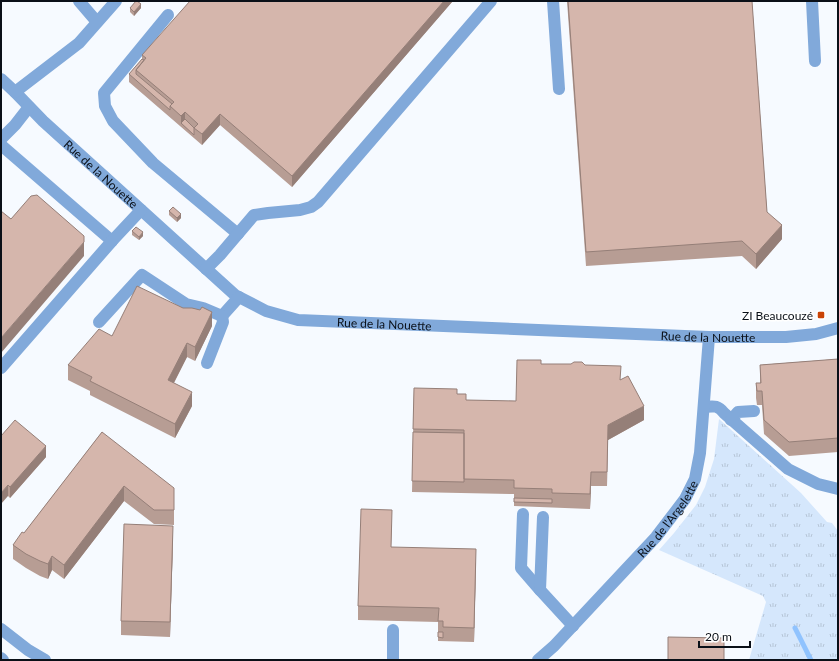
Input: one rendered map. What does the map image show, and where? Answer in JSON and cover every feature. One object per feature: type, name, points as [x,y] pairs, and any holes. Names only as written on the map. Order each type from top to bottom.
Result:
[{"type":"street","points":[[79,1],[97,22]]},
{"type":"street","points":[[15,92],[80,43],[116,1]]},
{"type":"street","points":[[206,269],[254,215],[300,210],[318,202],[491,1]]},
{"type":"street","points":[[553,1],[559,89]]},
{"type":"street","points":[[812,1],[815,61]]},
{"type":"street","points":[[168,15],[104,93],[105,106],[113,122],[153,163],[238,234]]},
{"type":"street","name":"Rue de la Nouette","points":[[1,79],[42,121],[235,295],[266,311],[298,320],[709,337],[786,337],[816,334],[838,328]]},
{"type":"street","points":[[1,139],[15,126],[29,107]]},
{"type":"street","points":[[1,144],[112,241]]},
{"type":"street","points":[[1,368],[141,210]]},
{"type":"street","points":[[99,322],[142,275],[186,304],[203,308],[222,316]]},
{"type":"street","points":[[222,316],[229,310],[239,297]]},
{"type":"street","points":[[207,363],[223,322],[222,316]]},
{"type":"street","name":"Rue de l'Argelette","points":[[538,660],[661,540],[685,499],[695,479],[700,453],[709,337]]},
{"type":"street","points":[[704,406],[716,406],[720,408],[724,414],[788,469],[818,484],[838,490]]},
{"type":"street","points":[[731,420],[738,412],[754,411]]},
{"type":"street","points":[[523,514],[521,568],[573,626]]},
{"type":"street","points":[[540,590],[543,516]]},
{"type":"street","points":[[1,629],[28,650],[44,660]]},
{"type":"street","points":[[392,660],[393,630]]},
{"type":"green space","points":[[719,419],[801,493],[827,522],[832,523],[838,531],[838,660],[749,660],[766,602],[763,596],[659,550],[696,505],[705,487],[714,459]]},
{"type":"building","points":[[136,1],[141,4],[134,12],[130,8]]},
{"type":"building","points":[[190,1],[444,1],[292,176],[220,114],[202,134],[194,128],[198,124],[185,112],[181,116],[170,106],[174,102],[136,70],[146,58],[142,55]]},
{"type":"building","points":[[568,1],[752,1],[767,212],[782,225],[756,254],[742,241],[586,252]]},
{"type":"building","points":[[142,59],[144,60],[136,70],[136,74],[172,104],[170,106],[170,110],[129,74]]},
{"type":"building","points":[[185,119],[194,128],[194,135],[181,123]]},
{"type":"building","points":[[37,195],[84,236],[84,242],[1,338],[1,211],[11,219],[31,196]]},
{"type":"building","points":[[173,207],[181,214],[177,218],[169,211]]},
{"type":"building","points":[[136,227],[143,232],[139,237],[132,231]]},
{"type":"building","points":[[137,286],[183,308],[200,310],[202,307],[212,312],[195,347],[187,343],[168,380],[192,392],[175,424],[90,381],[92,377],[68,365],[99,329],[112,336]]},
{"type":"building","points":[[838,359],[838,438],[789,442],[764,420],[762,391],[757,391],[756,383],[761,383],[760,365]]},
{"type":"building","points":[[517,360],[541,360],[541,364],[571,364],[574,362],[582,362],[585,365],[621,366],[620,380],[628,376],[644,406],[608,425],[607,472],[591,472],[590,494],[552,493],[552,489],[514,488],[514,480],[464,479],[464,430],[413,429],[414,388],[457,389],[457,394],[466,394],[466,400],[516,401]]},
{"type":"building","points":[[15,420],[46,446],[10,487],[8,485],[1,493],[1,436]]},
{"type":"building","points":[[102,432],[174,488],[174,510],[154,510],[124,486],[64,565],[52,556],[48,564],[40,561],[13,545],[22,532],[24,533]]},
{"type":"building","points":[[413,432],[464,433],[464,482],[412,481]]},
{"type":"building","points":[[514,498],[552,499],[552,503],[514,502]]},
{"type":"building","points":[[361,509],[392,510],[391,547],[476,549],[474,628],[443,627],[443,621],[438,621],[439,608],[358,606]]},
{"type":"building","points":[[124,524],[173,526],[170,622],[121,621]]},
{"type":"building","points":[[438,632],[443,632],[443,638],[438,637]]},
{"type":"building","points":[[668,637],[724,638],[724,660],[668,660]]},
{"type":"waterway","points":[[795,628],[811,660]]},
{"type":"place","name":"ZI Beaucouzé","points":[[821,315]]}]
